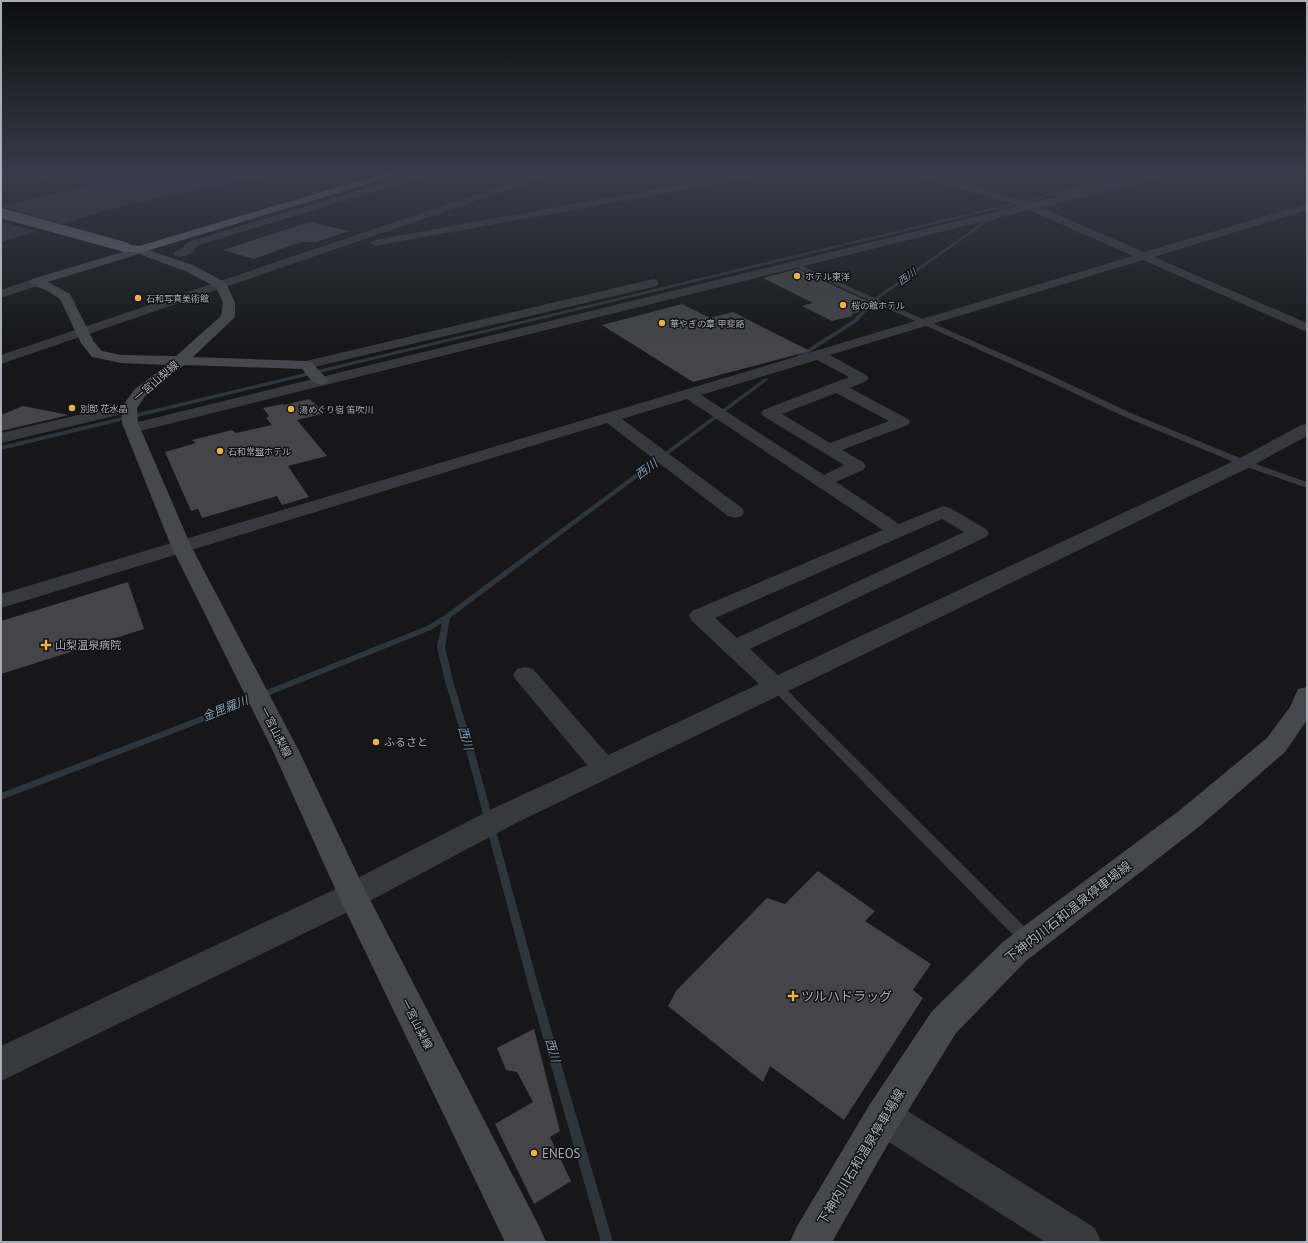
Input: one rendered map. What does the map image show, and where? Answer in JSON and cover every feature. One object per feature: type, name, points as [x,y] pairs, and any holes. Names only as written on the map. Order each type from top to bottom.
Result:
[{"type":"highway","points":[[63,230],[139,250],[205,230]]},
{"type":"main road","points":[[36,282],[139,250],[189,268],[221,285]]},
{"type":"main road","points":[[36,282],[50,287],[65,297],[84,332],[88,343],[97,354],[121,360],[180,361],[313,373]]},
{"type":"main road","name":"一宮山梨線","points":[[221,285],[229,303],[228,317],[180,361],[139,393],[130,418],[182,546],[286,751],[353,895],[526,1242]]},
{"type":"main road","name":"下神内川石和温泉停車場線","points":[[810,1242],[883,1117],[944,1022],[1015,951],[1190,818],[1276,745],[1301,710],[1307,694]]},
{"type":"street","points":[[179,254],[189,250],[189,246],[195,243],[236,230]]},
{"type":"street","points":[[1,360],[380,230]]},
{"type":"street","points":[[301,257],[448,230]]},
{"type":"street","points":[[1,438],[130,418],[313,373],[394,363],[936,230]]},
{"type":"street","points":[[1085,230],[1307,328]]},
{"type":"street","points":[[1,601],[1230,230]]},
{"type":"street","points":[[779,258],[793,264]]},
{"type":"street","points":[[313,373],[371,349],[664,280]]},
{"type":"street","points":[[1,294],[36,282]]},
{"type":"street","points":[[371,349],[361,354],[359,359],[366,363],[377,365],[394,363]]},
{"type":"street","points":[[817,354],[861,378],[769,413],[857,466],[822,482]]},
{"type":"street","points":[[829,449],[902,422],[837,387]]},
{"type":"street","points":[[688,394],[897,531]]},
{"type":"street","points":[[609,417],[735,512]]},
{"type":"street","points":[[1,1064],[353,895],[506,815],[1244,463],[1307,429]]},
{"type":"street","points":[[734,648],[979,533],[943,512],[700,616],[734,648],[776,686]]},
{"type":"street","points":[[525,676],[604,768]]},
{"type":"street","points":[[883,1117],[1081,1242]]},
{"type":"lane","points":[[793,264],[1046,376],[1128,415],[1244,463],[1307,484]]},
{"type":"lane","points":[[776,686],[1029,940]]},
{"type":"shaded area","points":[[1,230],[41,230],[1,242]]},
{"type":"pier","points":[[30,230],[50,230],[40,233]]},
{"type":"building","points":[[284,230],[349,231],[316,242],[301,242],[254,259],[223,250]]},
{"type":"building","points":[[797,269],[872,303],[859,306],[862,308],[856,309],[860,312],[851,314],[853,316],[832,321],[802,306],[813,303],[763,278]]},
{"type":"building","points":[[682,304],[710,318],[733,312],[810,351],[693,382],[602,325]]},
{"type":"building","points":[[309,399],[326,413],[297,420],[327,456],[288,466],[309,497],[282,505],[277,496],[202,518],[198,509],[191,511],[165,452],[196,443],[192,440],[232,430],[236,433],[272,425],[266,418],[269,416],[263,408]]},
{"type":"building","points":[[23,406],[69,415],[1,431],[1,415]]},
{"type":"building","points":[[128,582],[144,629],[1,674],[1,621]]},
{"type":"building","points":[[818,871],[875,911],[865,921],[931,964],[913,990],[923,998],[844,1120],[770,1066],[763,1082],[668,1006],[676,991],[767,898],[785,904]]},
{"type":"building","points":[[534,1029],[560,1131],[550,1137],[571,1181],[534,1204],[495,1124],[533,1102],[517,1072],[506,1070],[497,1048]]},
{"type":"waterway","points":[[1,448],[904,230]]},
{"type":"waterway","name":"西川","points":[[877,298],[974,230]]},
{"type":"waterway","name":"西川","points":[[794,360],[855,321],[871,304]]},
{"type":"waterway","name":"西川","points":[[447,617],[767,379]]},
{"type":"waterway","name":"金毘羅川","points":[[1,797],[187,725],[429,628],[447,617]]},
{"type":"waterway","name":"西川","points":[[447,617],[441,647],[449,681],[473,761],[534,988],[607,1242]]},
{"type":"place","name":"ホテル東洋","points":[[797,276]]},
{"type":"place","name":"石和写真美術館","points":[[138,298]]},
{"type":"place","name":"桜の館ホテル","points":[[843,305]]},
{"type":"place","name":"華やぎの章 甲斐路","points":[[662,323]]},
{"type":"place","name":"別邸 花水晶","points":[[72,408]]},
{"type":"place","name":"湯めぐり宿 笛吹川","points":[[291,409]]},
{"type":"place","name":"石和常盤ホテル","points":[[220,451]]},
{"type":"place","name":"山梨温泉病院","points":[[46,645]]},
{"type":"place","name":"ふるさと","points":[[376,742]]},
{"type":"place","name":"ツルハドラッグ","points":[[793,996]]},
{"type":"place","name":"ENEOS","points":[[534,1153]]}]
